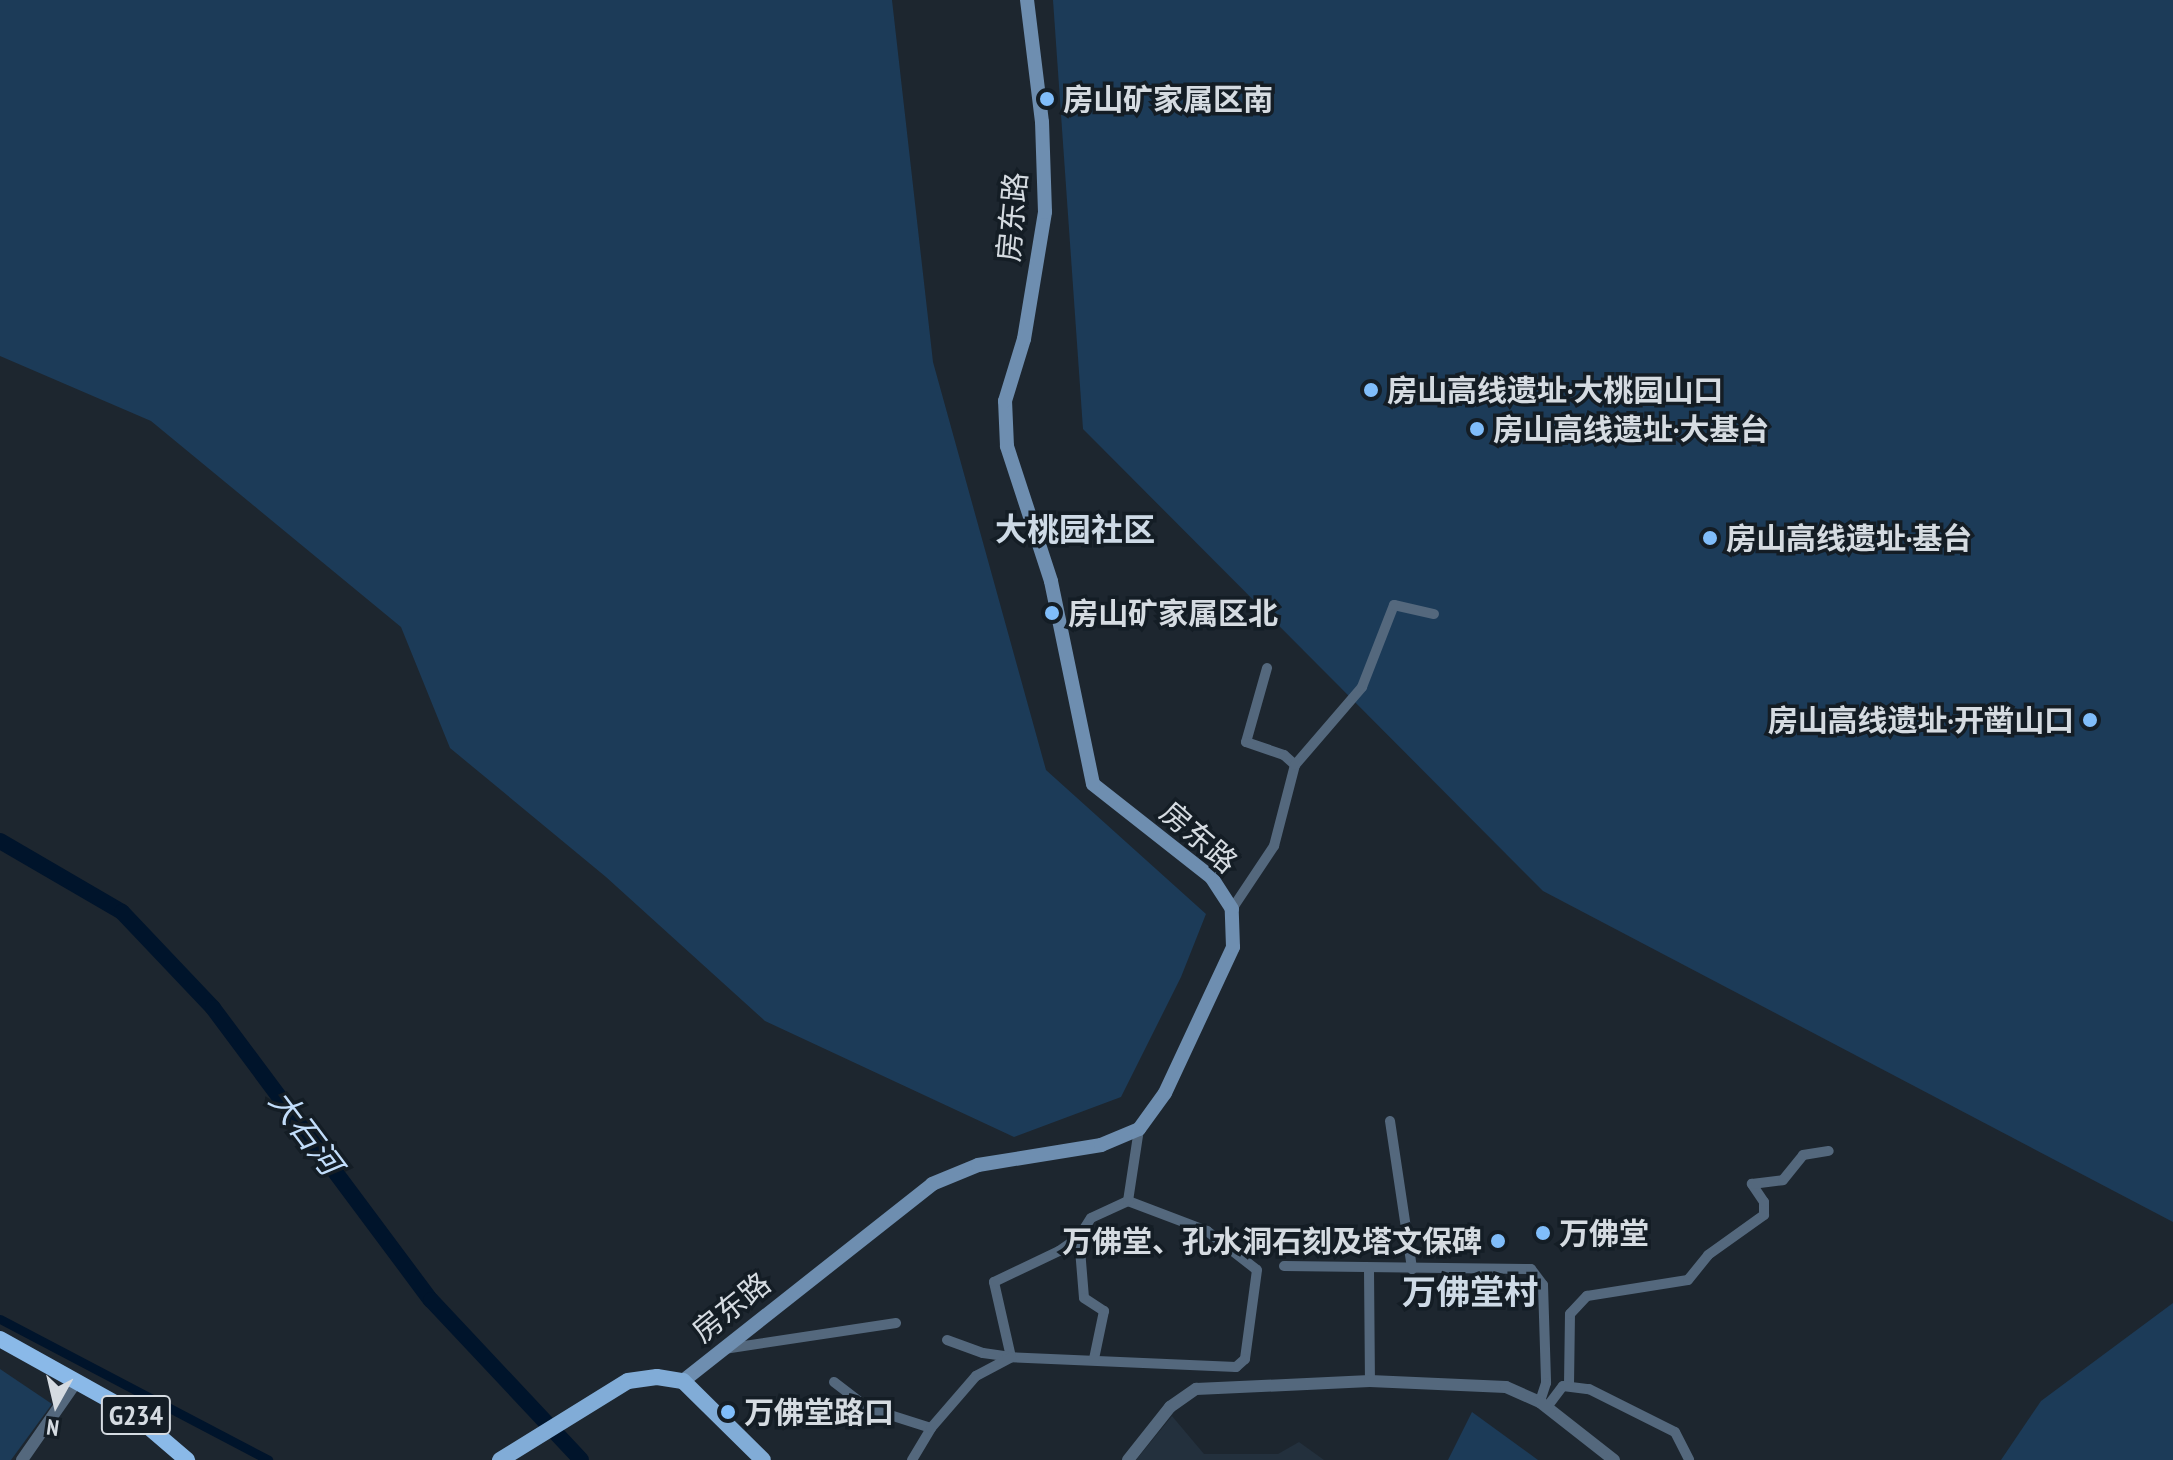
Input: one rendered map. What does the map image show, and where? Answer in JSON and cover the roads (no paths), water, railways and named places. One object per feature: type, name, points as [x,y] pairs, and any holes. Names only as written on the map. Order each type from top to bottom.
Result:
[{"type":"highway","name":"G234","points":[[0,1339],[150,1425],[187,1460]]},
{"type":"main road","name":"房东路","points":[[763,1460],[683,1381],[932,1184],[978,1165],[1101,1145],[1139,1129],[1165,1093],[1184,1044],[1227,966],[1233,947],[1232,909],[1211,877],[1093,784],[1051,581],[1007,446],[1005,401],[1024,339],[1045,212],[1042,122],[1027,0]]},
{"type":"main road","points":[[500,1460],[599,1397],[639,1378],[683,1381]]},
{"type":"street","points":[[1232,909],[1274,846],[1295,765],[1362,687],[1394,605],[1434,614]]},
{"type":"street","points":[[1267,668],[1246,742],[1284,755],[1295,765]]},
{"type":"street","points":[[1390,1121],[1412,1269]]},
{"type":"street","points":[[1128,1201],[1139,1129]]},
{"type":"street","points":[[1569,1385],[1570,1314],[1587,1296],[1688,1280],[1708,1255],[1764,1215],[1764,1202],[1752,1184],[1783,1180],[1803,1155],[1829,1151]]},
{"type":"street","points":[[947,1340],[983,1353],[1011,1357],[1236,1367],[1245,1359],[1257,1270],[1207,1231],[1128,1201],[1091,1218],[1079,1237],[994,1282],[1011,1357]]},
{"type":"street","points":[[1079,1237],[1084,1298],[1104,1311],[1094,1359]]},
{"type":"street","points":[[1284,1266],[1369,1270],[1521,1268],[1536,1273],[1543,1285],[1546,1383],[1543,1404]]},
{"type":"street","points":[[1369,1270],[1370,1381]]},
{"type":"street","points":[[722,1350],[804,1333],[896,1323]]},
{"type":"street","points":[[912,1460],[931,1428],[976,1376],[1011,1357]]},
{"type":"street","points":[[22,1460],[77,1381]]},
{"type":"street","points":[[1128,1460],[1170,1407],[1196,1389],[1370,1381],[1477,1382],[1543,1404],[1614,1460]]},
{"type":"street","points":[[834,1382],[868,1408],[931,1428]]},
{"type":"street","points":[[1543,1404],[1556,1389],[1569,1385],[1589,1389],[1675,1432],[1689,1460]]},
{"type":"waterway","name":"大石河","points":[[0,841],[122,912],[213,1008],[431,1300],[581,1460]]},
{"type":"waterway","points":[[0,1319],[268,1460]]},
{"type":"place","name":"房山矿家属区南","points":[[1047,99]]},
{"type":"place","name":"房山高线遗址·大桃园山口","points":[[1371,390]]},
{"type":"place","name":"房山高线遗址·大基台","points":[[1477,429]]},
{"type":"place","name":"房山高线遗址·基台","points":[[1710,538]]},
{"type":"place","name":"房山矿家属区北","points":[[1052,613]]},
{"type":"place","name":"房山高线遗址·开凿山口","points":[[2090,720]]},
{"type":"place","name":"万佛堂","points":[[1543,1233]]},
{"type":"place","name":"万佛堂、孔水洞石刻及塔文保碑","points":[[1498,1241]]},
{"type":"place","name":"万佛堂路口","points":[[728,1412]]},
{"type":"district","name":"大桃园社区","points":[[1075,529]]},
{"type":"district","name":"万佛堂村","points":[[1470,1292]]}]
